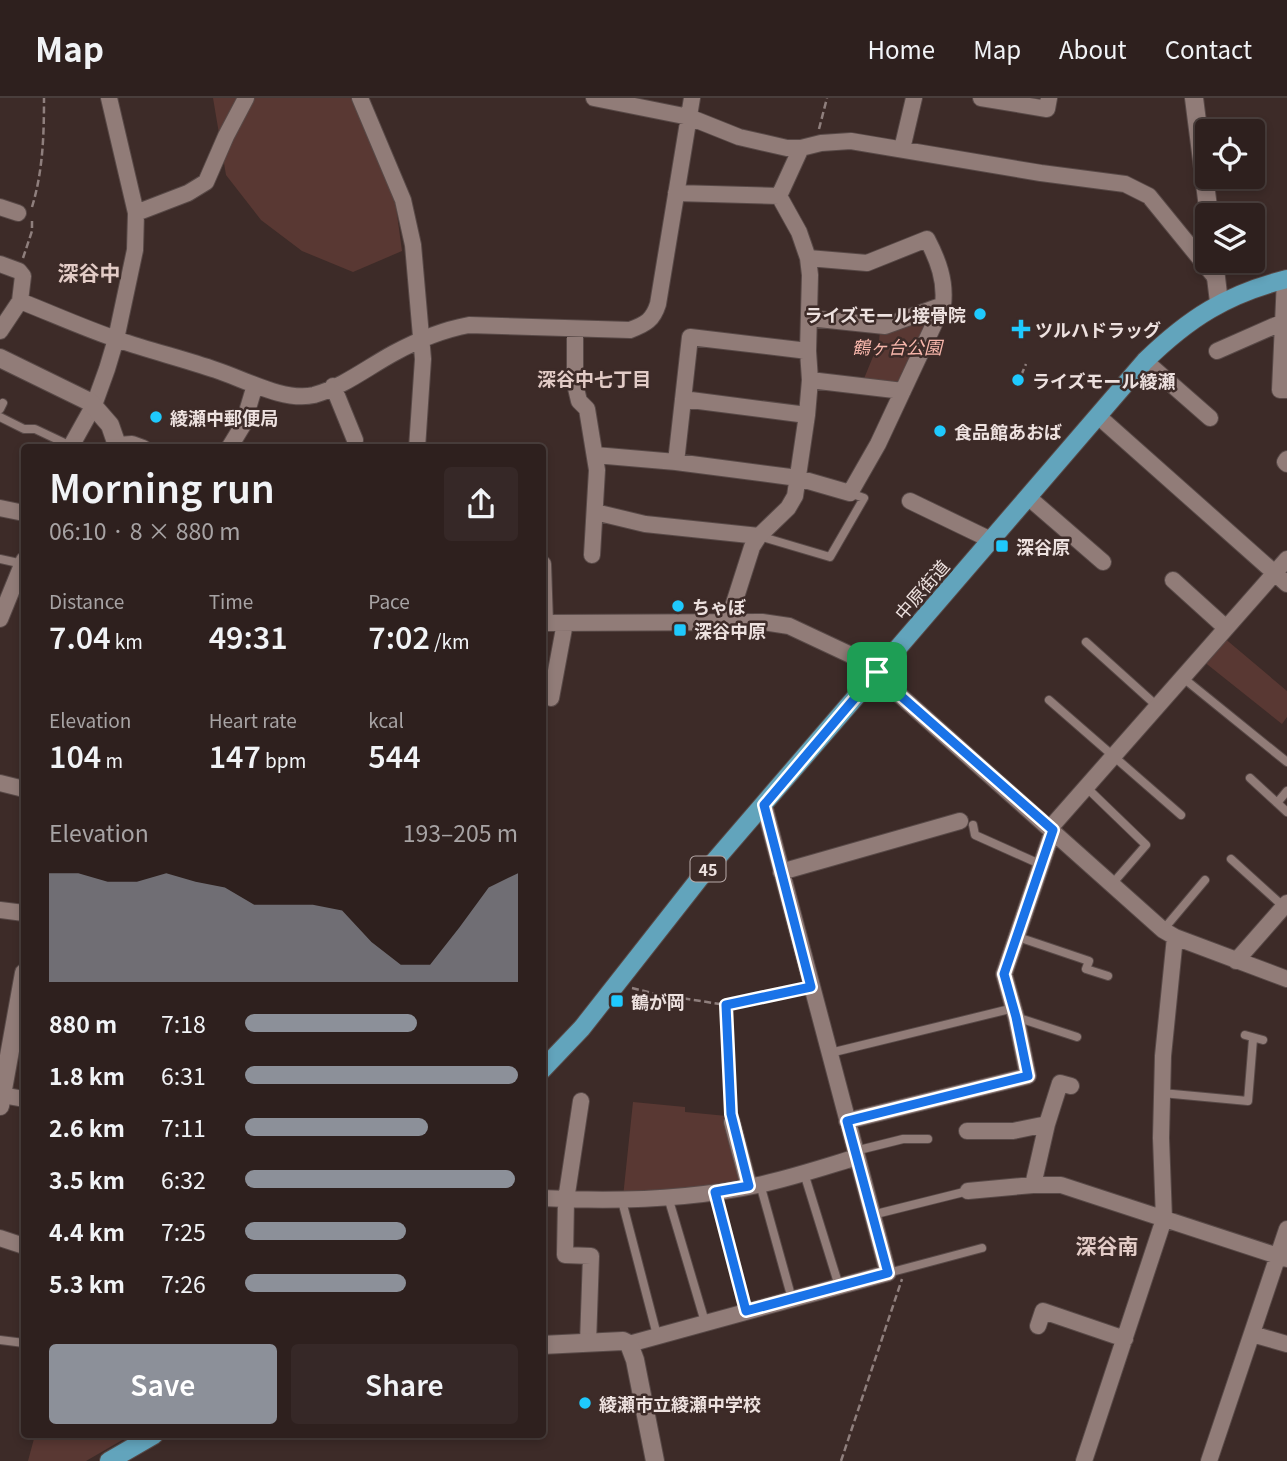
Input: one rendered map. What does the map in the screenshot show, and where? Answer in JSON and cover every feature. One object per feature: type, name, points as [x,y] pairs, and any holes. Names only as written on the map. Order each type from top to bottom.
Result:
[{"type":"main road","name":"中原街道","points":[[546,1066],[582,1028],[699,879],[1145,360],[1182,326],[1219,303],[1286,279]]},
{"type":"main road","points":[[109,1461],[149,1438]]},
{"type":"street","points":[[71,444],[116,339],[135,250],[136,213],[110,98]]},
{"type":"street","points":[[136,213],[188,193],[206,182],[246,98]]},
{"type":"street","points":[[594,98],[689,117],[739,136],[788,148],[851,141],[1125,184],[1149,196],[1195,247]]},
{"type":"street","points":[[20,301],[116,339],[255,385],[302,396],[314,395],[423,339],[449,329],[469,325],[630,330],[646,324],[654,316],[658,304],[692,98]]},
{"type":"street","points":[[902,149],[914,98]]},
{"type":"street","points":[[981,98],[1047,109],[1049,98]]},
{"type":"street","points":[[1194,98],[1207,203]]},
{"type":"street","points":[[366,100],[403,200],[413,245],[423,339],[417,444]]},
{"type":"street","points":[[779,196],[806,147]]},
{"type":"street","points":[[676,194],[779,196]]},
{"type":"street","points":[[728,622],[751,547],[788,508],[795,496],[807,415],[810,380],[808,258],[799,232],[779,196]]},
{"type":"street","points":[[0,207],[18,213]]},
{"type":"street","points":[[595,455],[676,461],[798,478],[850,493],[878,444],[943,305],[940,264],[927,239],[867,263],[808,258]]},
{"type":"street","points":[[0,264],[19,271],[23,276],[20,301],[0,331]]},
{"type":"street","points":[[1215,273],[1219,303]]},
{"type":"street","points":[[1286,279],[1280,390],[1287,390]]},
{"type":"street","points":[[809,318],[885,326],[943,305]]},
{"type":"street","points":[[1217,351],[1283,321]]},
{"type":"street","points":[[575,329],[575,384],[579,401],[587,410],[597,470],[592,555]]},
{"type":"street","points":[[676,461],[690,337],[808,351]]},
{"type":"street","points":[[0,358],[89,402],[110,425],[117,444]]},
{"type":"street","points":[[1145,360],[1210,418]]},
{"type":"street","points":[[810,380],[903,391]]},
{"type":"street","points":[[231,444],[243,425],[255,385]]},
{"type":"street","points":[[333,386],[355,440]]},
{"type":"street","points":[[683,399],[807,415]]},
{"type":"street","points":[[1098,416],[1281,579]]},
{"type":"street","points":[[1028,497],[1103,562]]},
{"type":"street","points":[[909,501],[991,540]]},
{"type":"street","points":[[0,508],[21,512]]},
{"type":"street","points":[[595,512],[645,524],[759,536]]},
{"type":"street","points":[[847,1121],[1028,1076],[1004,974],[1052,829],[1226,628],[1281,579],[1287,559]]},
{"type":"street","points":[[0,619],[21,569]]},
{"type":"street","points":[[1173,580],[1226,628]]},
{"type":"street","points":[[551,698],[565,622]]},
{"type":"street","points":[[546,623],[762,622],[789,626],[870,664],[885,682],[1169,933],[1287,979]]},
{"type":"street","points":[[0,783],[21,788]]},
{"type":"street","points":[[546,1345],[623,1341],[629,1344],[895,1271],[872,1215],[764,805]]},
{"type":"street","points":[[781,872],[967,823]]},
{"type":"street","points":[[1237,961],[1285,905]]},
{"type":"street","points":[[0,910],[21,913]]},
{"type":"street","points":[[1084,1461],[1164,1219],[1161,1138],[1169,933]]},
{"type":"street","points":[[21,990],[1,1100],[21,1099]]},
{"type":"street","points":[[1034,1185],[1047,1124],[1061,1083]]},
{"type":"street","points":[[581,1101],[566,1200],[565,1255],[591,1256],[588,1343]]},
{"type":"street","points":[[732,1122],[755,1185]]},
{"type":"street","points":[[967,1131],[1013,1131],[1047,1124]]},
{"type":"street","points":[[546,1198],[622,1201],[715,1192],[804,1172],[856,1154]]},
{"type":"street","points":[[968,1191],[1061,1185],[1282,1258]]},
{"type":"street","points":[[1209,1461],[1252,1334],[1282,1258],[1287,1229]]},
{"type":"street","points":[[0,1238],[21,1244]]},
{"type":"street","points":[[1038,1326],[1043,1311],[1125,1339]]},
{"type":"street","points":[[1252,1334],[1287,1343]]},
{"type":"street","points":[[629,1344],[655,1461]]},
{"type":"lane","points":[[0,417],[24,429],[35,429],[64,444]]},
{"type":"lane","points":[[759,536],[830,557],[864,498],[850,493]]},
{"type":"lane","points":[[0,559],[21,562]]},
{"type":"lane","points":[[1086,642],[1157,706]]},
{"type":"lane","points":[[1182,677],[1287,762]]},
{"type":"lane","points":[[1049,700],[1181,815]]},
{"type":"lane","points":[[1250,778],[1287,812]]},
{"type":"lane","points":[[1086,788],[1146,845],[1113,883]]},
{"type":"lane","points":[[1277,803],[1287,791]]},
{"type":"lane","points":[[967,823],[975,835],[1042,864]]},
{"type":"lane","points":[[1231,859],[1285,905]]},
{"type":"lane","points":[[1169,933],[1205,880]]},
{"type":"lane","points":[[1018,937],[1089,961],[1086,969],[1108,976]]},
{"type":"lane","points":[[830,1054],[1015,1012],[1077,1037]]},
{"type":"lane","points":[[1162,1093],[1248,1101],[1249,1037],[1263,1040]]},
{"type":"lane","points":[[856,1154],[903,1139],[929,1139]]},
{"type":"lane","points":[[804,1172],[839,1286]]},
{"type":"lane","points":[[755,1185],[792,1299]]},
{"type":"lane","points":[[872,1215],[968,1191]]},
{"type":"lane","points":[[715,1192],[746,1311]]},
{"type":"lane","points":[[668,1197],[705,1322]]},
{"type":"lane","points":[[622,1201],[657,1335]]},
{"type":"lane","points":[[895,1271],[982,1248]]},
{"type":"lane","points":[[0,1340],[21,1343]]},
{"type":"path","points":[[19,271],[32,231],[31,209],[38,186],[43,148],[44,98]]},
{"type":"path","points":[[806,147],[821,122],[827,98]]},
{"type":"path","points":[[1017,385],[1026,364]]},
{"type":"path","points":[[619,982],[647,993],[726,1005],[811,987]]},
{"type":"path","points":[[726,1005],[732,1122]]},
{"type":"path","points":[[841,1461],[902,1281],[895,1271]]},
{"type":"green space","points":[[213,98],[353,98],[394,192],[402,251],[353,272],[302,251],[261,220],[226,175]]},
{"type":"green space","name":"鶴ヶ台公園","points":[[923,318],[928,323],[901,381],[895,385],[863,381],[879,342],[880,330]]},
{"type":"green space","points":[[1223,637],[1287,691],[1287,717],[1282,724],[1203,661]]},
{"type":"green space","points":[[633,1102],[685,1107],[685,1112],[727,1116],[744,1178],[741,1182],[623,1197]]},
{"type":"green space","points":[[34,1438],[126,1438],[86,1461],[28,1461]]},
{"type":"place","name":"ライズモール接骨院","points":[[980,314]]},
{"type":"place","name":"ツルハドラッグ","points":[[1021,329]]},
{"type":"place","name":"ライズモール綾瀬","points":[[1018,380]]},
{"type":"place","name":"綾瀬中郵便局","points":[[156,417]]},
{"type":"place","name":"食品館あおば","points":[[940,431]]},
{"type":"place","name":"深谷原","points":[[1002,546]]},
{"type":"place","name":"ちゃぼ","points":[[678,606]]},
{"type":"place","name":"深谷中原","points":[[680,630]]},
{"type":"place","name":"鶴が岡","points":[[617,1001]]},
{"type":"place","name":"綾瀬市立綾瀬中学校","points":[[585,1403]]},
{"type":"district","name":"深谷中","points":[[89,272]]},
{"type":"district","name":"深谷中七丁目","points":[[594,377]]},
{"type":"district","name":"深谷南","points":[[1107,1245]]},
{"type":"route","points":[[877,672],[1053,830],[1004,974],[1028,1076],[847,1121],[888,1273],[746,1311],[715,1192],[749,1186],[732,1122],[726,1005],[811,987],[764,805],[877,672]]}]
